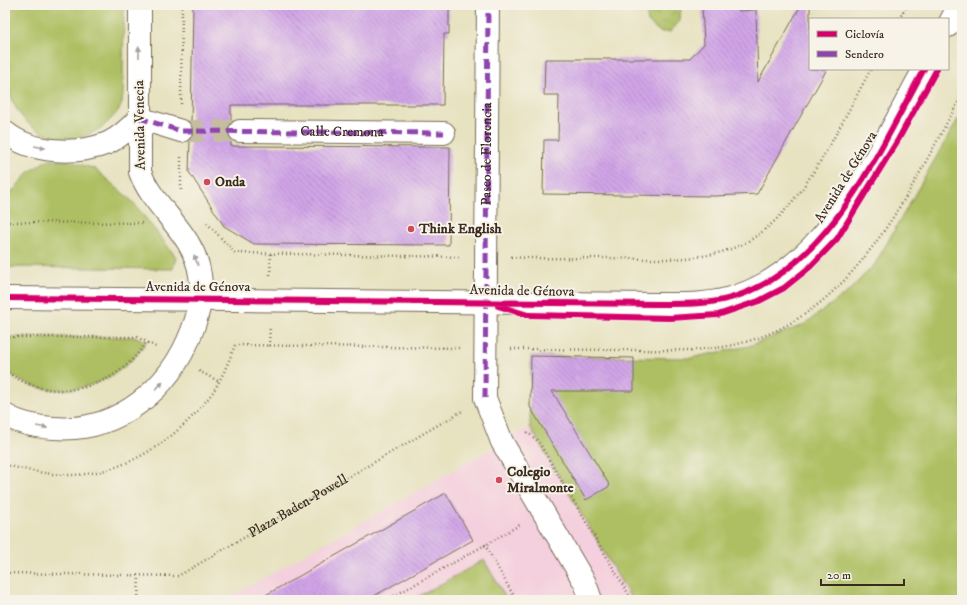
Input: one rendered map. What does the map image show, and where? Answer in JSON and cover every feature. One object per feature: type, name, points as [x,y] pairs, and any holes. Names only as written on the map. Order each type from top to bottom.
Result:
[{"type":"street","name":"Avenida Venecia","points":[[5,415],[14,420],[42,428],[70,429],[95,425],[121,416],[160,386],[179,360],[196,320],[201,299],[200,277],[196,258],[184,236],[148,192],[140,172],[140,5]]},
{"type":"street","name":"Paseo de Florencia","points":[[486,302],[488,5]]},
{"type":"street","points":[[949,24],[960,5]]},
{"type":"street","name":"Avenida de Génova","points":[[5,298],[688,304],[719,301],[736,297],[766,285],[781,275],[804,256],[836,218],[864,176],[923,70]]},
{"type":"street","points":[[5,132],[26,144],[41,148],[64,150],[87,148],[108,143],[120,136],[139,118],[181,131]]},
{"type":"street","name":"Calle Cremona","points":[[240,131],[444,133]]},
{"type":"street","points":[[486,302],[485,398],[502,442],[585,583],[591,600]]},
{"type":"path","points":[[5,222],[140,224],[181,194],[182,5]]},
{"type":"path","points":[[488,5],[646,5]]},
{"type":"path","points":[[900,18],[906,5]]},
{"type":"path","points":[[235,253],[486,257],[686,257],[712,254],[738,246],[763,230],[793,199],[816,165],[870,70]]},
{"type":"path","points":[[5,337],[137,337],[218,381]]},
{"type":"path","points":[[5,370],[28,384],[49,389],[68,391],[86,388],[103,381],[117,372],[142,349],[146,342]]},
{"type":"path","points":[[526,431],[538,442],[632,600]]},
{"type":"path","points":[[387,600],[543,512]]},
{"type":"path","points":[[482,547],[485,545],[516,600]]},
{"type":"path","points":[[138,600],[139,576]]},
{"type":"shaded area","name":"Colegio Miralmonte","points":[[530,427],[632,600],[225,600]]},
{"type":"green space","points":[[9,5],[124,5],[123,98],[118,110],[108,122],[96,131],[82,136],[68,138],[54,137],[41,132],[29,124],[19,113],[9,89],[7,53]]},
{"type":"green space","points":[[527,5],[680,5],[681,7],[680,21],[670,32],[660,32],[648,22],[646,6]]},
{"type":"green space","points":[[958,119],[962,121],[962,600],[632,600],[530,427],[531,356],[690,358],[749,346],[803,325],[848,292],[875,264]]},
{"type":"green space","points":[[47,160],[69,161],[95,169],[133,202],[176,257],[173,269],[5,267],[5,200],[28,173]]},
{"type":"green space","points":[[5,337],[137,337],[146,342],[133,358],[118,371],[100,381],[81,388],[61,390],[42,388],[23,381],[5,370]]},
{"type":"green space","points":[[484,560],[507,600],[412,600]]},
{"type":"building","points":[[193,5],[449,5],[449,34],[444,34],[443,105],[231,105],[231,123],[228,131],[231,139],[231,146],[450,147],[449,245],[254,244],[224,226],[189,172],[190,139],[193,129],[191,124]]},
{"type":"building","points":[[702,5],[738,5],[739,11],[756,10],[758,82],[801,5],[810,5],[809,70],[826,70],[757,194],[714,196],[543,194],[544,140],[558,140],[559,95],[544,95],[545,59],[690,59],[704,44]]},
{"type":"building","points":[[531,356],[634,358],[634,391],[552,391],[610,486],[586,500],[530,407]]},
{"type":"building","points":[[446,493],[473,540],[367,600],[257,600]]},
{"type":"tunnel","points":[[181,131],[240,131]]},
{"type":"marked path","points":[[485,398],[488,5]]},
{"type":"marked path","points":[[139,118],[181,131],[444,133]]},
{"type":"cycle path","points":[[5,298],[666,304],[697,303],[727,299],[770,281],[799,259],[825,232],[849,201],[870,168],[923,70]]},
{"type":"cycle path","points":[[498,306],[528,315],[670,318],[718,315],[759,301],[784,288],[810,267],[837,239],[898,140],[936,70]]},
{"type":"place","name":"Onda","points":[[207,182]]},
{"type":"place","name":"Think English","points":[[411,229]]},
{"type":"place","name":"Colegio Miralmonte","points":[[499,480]]}]
